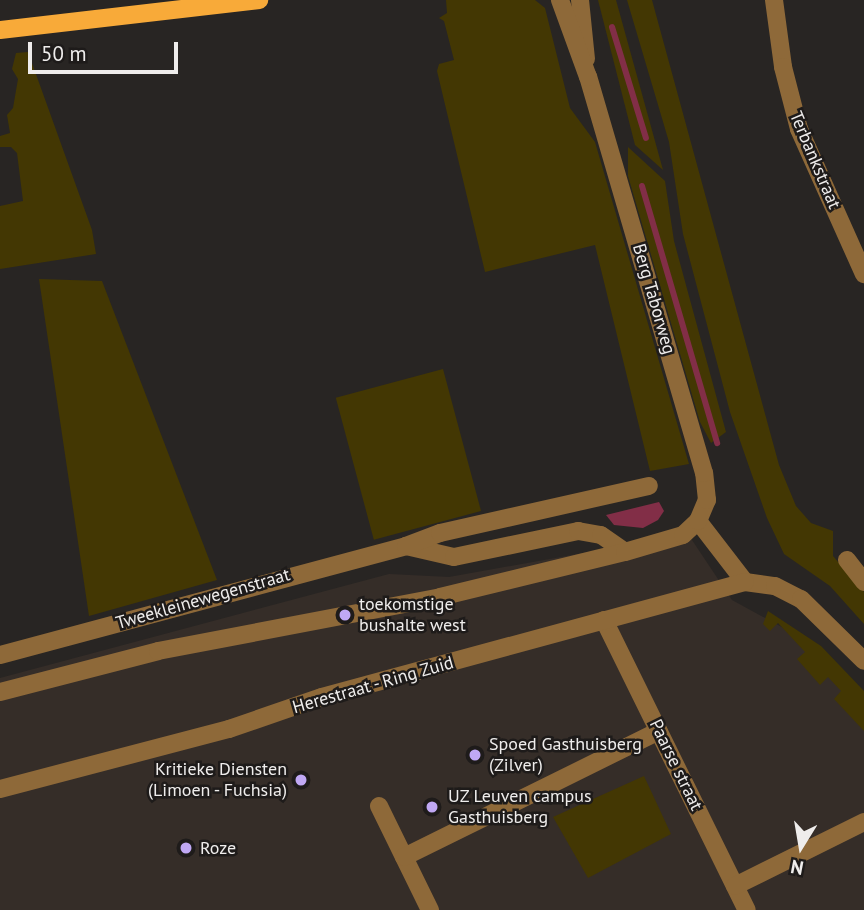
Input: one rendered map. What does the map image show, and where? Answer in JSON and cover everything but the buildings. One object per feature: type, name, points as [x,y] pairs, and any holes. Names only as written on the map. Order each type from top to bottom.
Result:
[{"type":"main road","points":[[0,30],[259,0]]},
{"type":"street","name":"Berg Taborweg","points":[[560,0],[588,77],[704,472],[707,500],[698,521]]},
{"type":"street","name":"Berg Taborweg","points":[[580,0],[588,77]]},
{"type":"street","name":"Terbankstraat","points":[[774,0],[797,120],[864,274]]},
{"type":"street","name":"Tweekleinewegenstraat","points":[[0,655],[406,546],[440,533],[649,486]]},
{"type":"street","points":[[0,692],[158,650],[440,597],[625,552],[683,535],[698,521],[746,582],[775,586],[801,600],[864,661]]},
{"type":"street","name":"Tweekleinewegenstraat","points":[[406,546],[454,557],[585,531],[601,535],[625,552]]},
{"type":"street","points":[[847,560],[864,582]]},
{"type":"street","name":"Herestraat - Ring Zuid","points":[[0,789],[229,730],[323,697],[459,668],[604,620],[746,582]]},
{"type":"street","name":"Paarse straat","points":[[604,620],[747,910]]},
{"type":"street","points":[[404,857],[659,731]]},
{"type":"street","points":[[379,806],[430,910]]},
{"type":"street","points":[[735,886],[864,822]]},
{"type":"shaded area","points":[[446,0],[535,0],[545,8],[570,108],[595,142],[689,464],[650,471],[595,245],[485,272],[437,71],[439,64],[454,60],[444,21],[439,18],[447,13]]},
{"type":"shaded area","points":[[598,0],[616,0],[663,170],[635,145]]},
{"type":"shaded area","points":[[627,0],[652,0],[779,465],[796,506],[811,523],[833,531],[833,556],[864,592],[864,624],[830,586],[784,554],[767,518],[730,412],[683,234],[669,142]]},
{"type":"shaded area","points":[[28,52],[92,230],[96,254],[0,269],[0,206],[23,201],[17,153],[11,147],[0,147],[0,136],[10,133],[7,115],[13,108],[18,79],[12,69],[16,53]]},
{"type":"shaded area","points":[[628,147],[665,181],[674,241],[726,432],[711,443],[700,422],[628,176]]},
{"type":"shaded area","points":[[39,279],[102,281],[217,580],[89,616]]},
{"type":"shaded area","points":[[443,369],[481,511],[374,540],[336,398]]},
{"type":"shaded area","points":[[659,502],[664,511],[658,520],[643,528],[614,525],[606,515]]},
{"type":"shaded area","name":"UZ Leuven campus Gasthuisberg","points":[[688,534],[732,600],[800,637],[864,705],[864,910],[0,910],[0,678],[389,574],[449,577]]},
{"type":"shaded area","points":[[768,611],[821,646],[864,691],[864,731],[834,699],[841,691],[828,677],[820,685],[797,659],[805,652],[778,623],[770,631],[763,624]]},
{"type":"shaded area","points":[[644,776],[671,834],[588,878],[553,817]]},
{"type":"waterway","points":[[612,27],[646,138]]},
{"type":"waterway","points":[[642,186],[717,443]]},
{"type":"place","name":"toekomstige bushalte west","points":[[345,615]]},
{"type":"place","name":"Spoed Gasthuisberg (Zilver)","points":[[475,755]]},
{"type":"place","name":"Kritieke Diensten (Limoen - Fuchsia)","points":[[301,780]]},
{"type":"place","name":"UZ Leuven campus Gasthuisberg","points":[[432,807]]},
{"type":"place","name":"Roze","points":[[186,848]]}]
